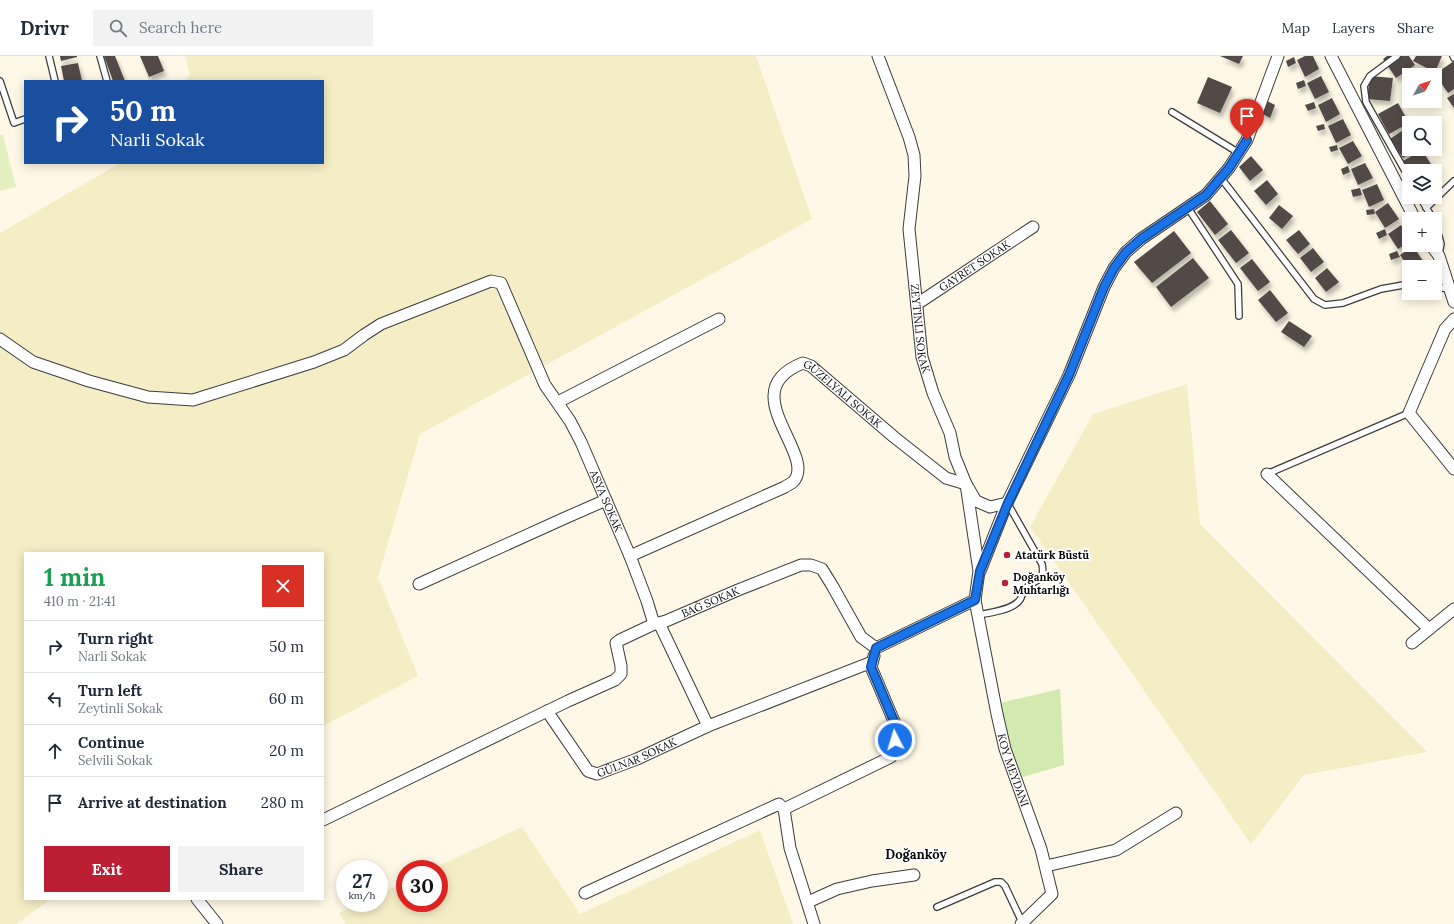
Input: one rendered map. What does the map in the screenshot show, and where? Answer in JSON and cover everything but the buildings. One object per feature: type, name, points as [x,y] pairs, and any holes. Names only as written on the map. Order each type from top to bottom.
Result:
[{"type":"street","name":"ZEYTINLI SOKAK","points":[[878,56],[909,137],[914,155],[915,176],[909,229],[922,356],[933,392],[950,433],[955,457],[966,484],[980,571],[975,600]]},
{"type":"street","points":[[980,571],[1008,503],[1069,375],[1104,287],[1114,268],[1126,252],[1141,239],[1206,195],[1221,178],[1240,153],[1247,140],[1278,56]]},
{"type":"street","points":[[1331,56],[1410,212]]},
{"type":"street","name":"GAYRET SOKAK","points":[[917,304],[1033,227]]},
{"type":"street","points":[[1436,252],[1439,256],[1454,302]]},
{"type":"street","name":"ASYA SOKAK","points":[[0,339],[33,362],[89,380],[148,397],[193,400],[314,362],[344,350],[381,324],[491,281],[501,283],[545,385],[558,402],[578,435],[630,556],[657,624],[708,726]]},
{"type":"street","points":[[558,402],[719,319]]},
{"type":"street","points":[[1454,319],[1445,328],[1409,413],[1454,469]]},
{"type":"street","name":"GÜZELYALI SOKAK","points":[[630,556],[785,487],[793,482],[797,474],[797,466],[774,402],[775,388],[778,379],[785,372],[803,363],[811,366],[894,437],[946,478],[966,484]]},
{"type":"street","points":[[1267,474],[1429,629]]},
{"type":"street","points":[[966,484],[976,501],[990,507],[1008,503]]},
{"type":"street","points":[[419,584],[606,500]]},
{"type":"street","name":"BAĞ SOKAK","points":[[547,711],[615,680],[621,674],[621,666],[616,643],[620,640],[801,565],[811,565],[822,569],[860,637],[876,648]]},
{"type":"street","points":[[784,809],[891,757],[895,740],[896,726],[871,667],[876,648],[975,600]]},
{"type":"street","name":"KOY MEYDANI","points":[[975,600],[1005,749],[1041,848],[1052,894],[1022,923]]},
{"type":"street","points":[[1412,643],[1454,609]]},
{"type":"street","name":"GÜLNAR SOKAK","points":[[547,711],[588,771],[597,774],[637,759],[708,726],[872,662]]},
{"type":"street","points":[[324,820],[547,711]]},
{"type":"street","points":[[585,893],[779,804],[784,809],[790,848],[814,924]]},
{"type":"street","points":[[1046,866],[1116,850],[1176,813]]},
{"type":"street","points":[[808,902],[837,889],[872,881],[914,875]]},
{"type":"street","points":[[198,900],[217,924]]},
{"type":"lane","points":[[49,56],[55,80]]},
{"type":"lane","points":[[100,56],[107,80]]},
{"type":"lane","points":[[1396,56],[1370,76],[1364,86],[1366,102],[1402,166]]},
{"type":"lane","points":[[0,81],[14,123],[24,120]]},
{"type":"lane","points":[[1172,112],[1240,153]]},
{"type":"lane","points":[[1221,178],[1314,299],[1319,302],[1325,305],[1343,303],[1381,289],[1402,285]]},
{"type":"lane","points":[[1426,208],[1454,181]]},
{"type":"lane","points":[[1424,204],[1429,212]]},
{"type":"lane","points":[[1188,208],[1238,284],[1239,316]]},
{"type":"lane","points":[[1439,256],[1440,252]]},
{"type":"lane","points":[[1442,288],[1450,289]]},
{"type":"lane","points":[[1267,474],[1409,413]]},
{"type":"lane","points":[[978,615],[997,612],[1016,604],[1020,600],[1024,590],[1037,582],[1042,576],[1042,564],[1008,503]]},
{"type":"lane","points":[[937,907],[995,882],[1001,882],[1005,886],[1022,923]]},
{"type":"shaded area","points":[[185,56],[756,56],[812,219],[420,434],[378,577],[418,676],[324,725],[324,552],[24,552],[24,900],[50,900],[16,924],[0,924],[0,233],[118,164],[324,164],[324,80],[184,80],[190,75]]},
{"type":"shaded area","points":[[1187,384],[1200,524],[1427,752],[1304,775],[1251,844],[1030,527],[1093,414]]},
{"type":"shaded area","points":[[522,827],[580,914],[760,830],[793,924],[346,924],[339,913],[388,912],[388,890],[396,886],[396,912],[448,912],[448,862]]},
{"type":"green space","points":[[0,135],[3,135],[16,187],[0,191]]},
{"type":"green space","points":[[1060,689],[1064,765],[1023,777],[1017,774],[1005,737],[1000,703]]},
{"type":"place","name":"Atatürk Büstü","points":[[1007,555]]},
{"type":"place","name":"Doğanköy Muhtarlığı","points":[[1005,583]]},
{"type":"district","name":"Doğanköy","points":[[916,854]]},
{"type":"route","points":[[895,740],[896,726],[871,667],[876,648],[975,600],[980,571],[1008,503],[1069,375],[1104,287],[1114,268],[1126,252],[1141,239],[1206,195],[1229,168],[1247,140]]}]
